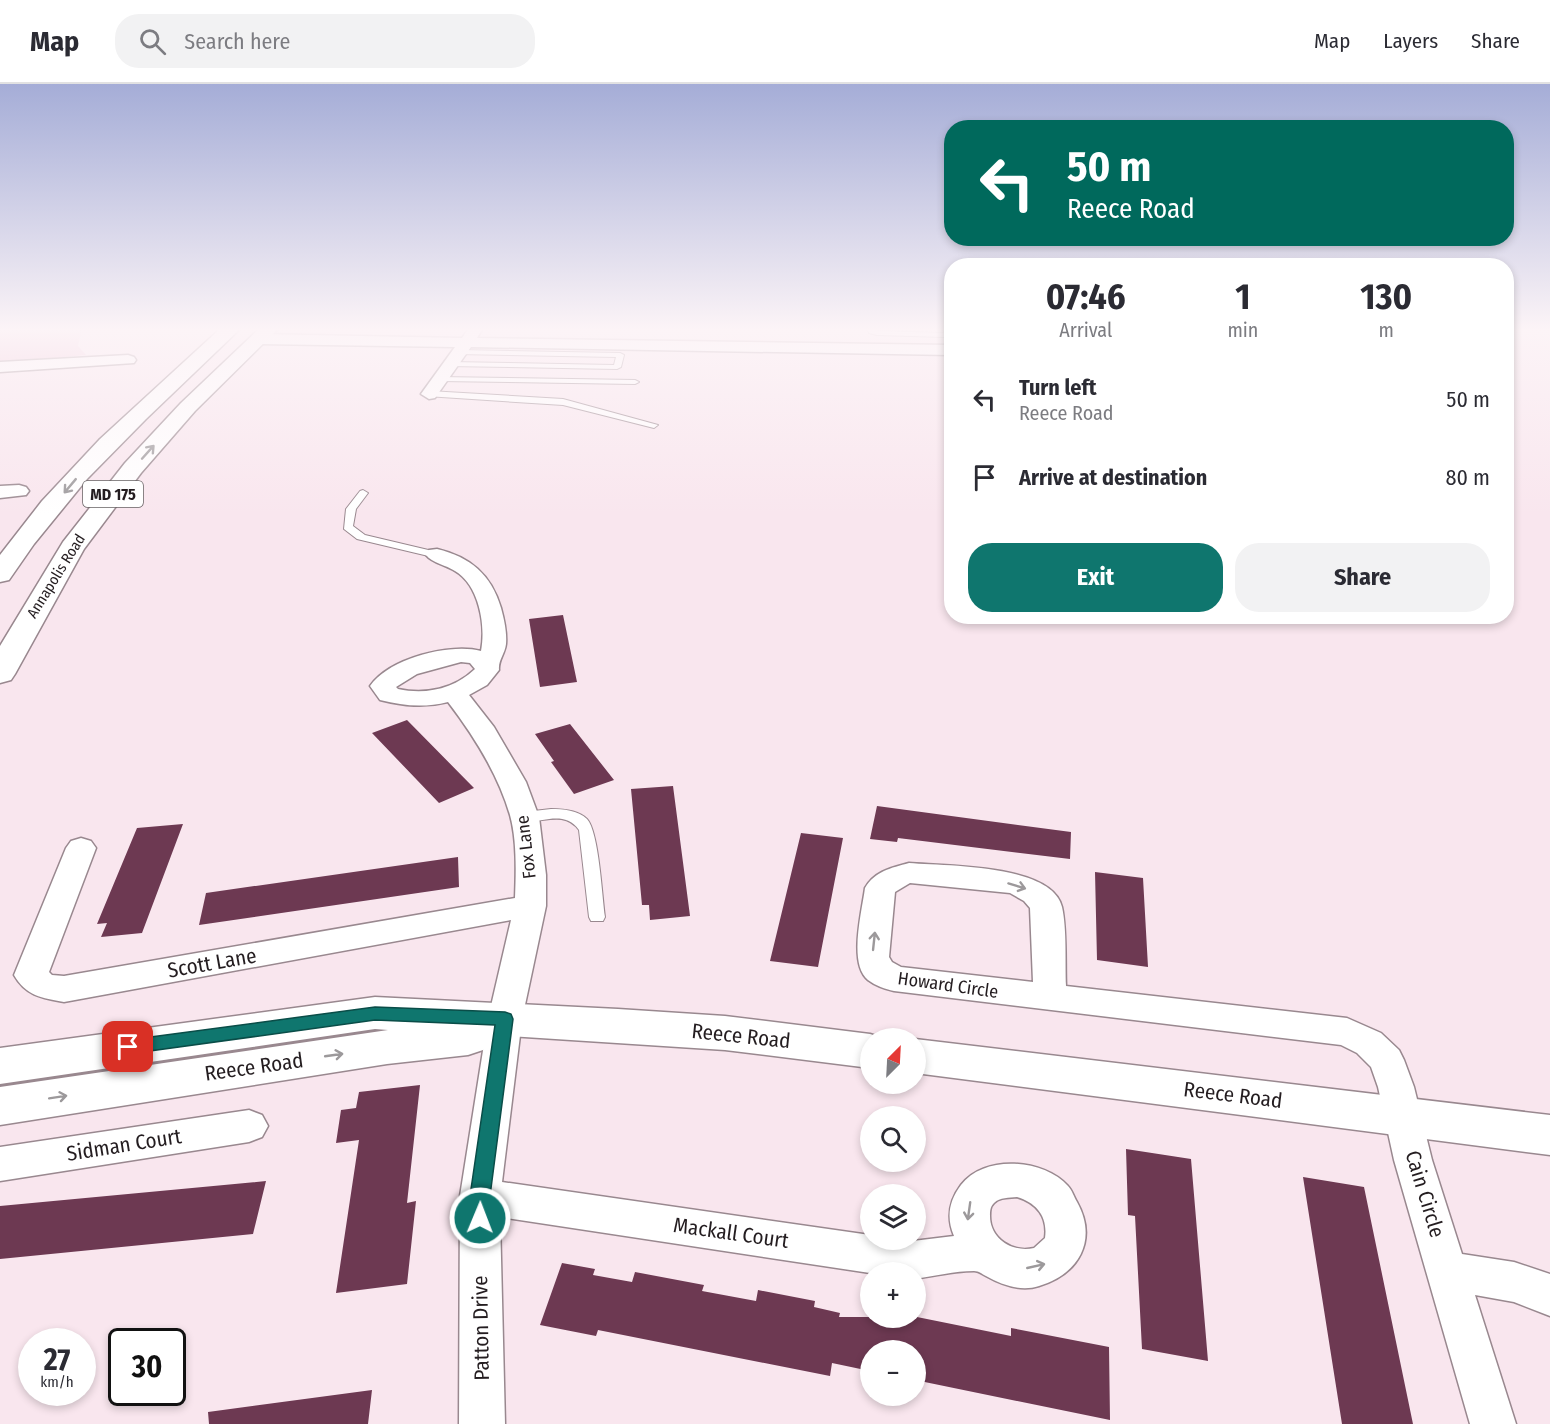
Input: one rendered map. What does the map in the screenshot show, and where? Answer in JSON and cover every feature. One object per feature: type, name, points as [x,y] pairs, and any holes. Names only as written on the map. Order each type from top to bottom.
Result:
[{"type":"main road","name":"MD 175","points":[[0,574],[17,548],[99,451],[164,391]]},
{"type":"main road","name":"Annapolis Road","points":[[0,674],[66,556],[85,529],[133,468],[206,391]]},
{"type":"main road","name":"Reece Road","points":[[0,1066],[375,1013],[725,1033],[860,1050]]},
{"type":"main road","name":"Reece Road","points":[[0,1106],[351,1052],[468,1038],[505,1019]]},
{"type":"main road","name":"Reece Road","points":[[926,1057],[1550,1135]]},
{"type":"street","points":[[429,394],[432,391]]},
{"type":"street","points":[[436,555],[468,569],[483,586],[488,601],[494,650],[486,663],[487,670],[471,685],[426,700],[404,700],[389,695],[383,686],[397,674],[444,658],[461,655],[476,657],[486,663]]},
{"type":"street","name":"Fox Lane","points":[[453,692],[481,728],[507,772],[525,817],[531,875],[530,906],[505,1019]]},
{"type":"street","name":"Scott Lane","points":[[81,848],[31,975],[43,986],[64,989],[530,906]]},
{"type":"street","name":"Howard Circle","points":[[1050,998],[1046,906],[1035,893],[1017,883],[909,873],[891,879],[880,888],[873,957],[878,970],[894,979],[1050,998],[1347,1032],[1369,1043],[1386,1060],[1403,1116]]},
{"type":"street","name":"Patton Drive","points":[[482,1424],[480,1196],[505,1019]]},
{"type":"street","name":"Cain Circle","points":[[1403,1116],[1413,1160],[1449,1272],[1493,1424]]},
{"type":"street","name":"Sidman Court","points":[[0,1164],[249,1126]]},
{"type":"street","name":"Mackall Court","points":[[480,1196],[913,1260],[982,1251]]},
{"type":"street","points":[[1449,1272],[1504,1280],[1539,1289],[1550,1296]]},
{"type":"lane","points":[[429,394],[563,402],[654,425]]},
{"type":"lane","points":[[363,493],[351,509],[348,526],[361,537],[436,555]]},
{"type":"lane","points":[[525,817],[551,813],[569,815],[582,821],[586,829],[597,917]]},
{"type":"building","points":[[563,615],[577,682],[540,687],[529,619]]},
{"type":"building","points":[[407,720],[474,788],[439,803],[372,733]]},
{"type":"building","points":[[570,724],[614,780],[574,794],[551,762],[554,761],[535,734]]},
{"type":"building","points":[[673,786],[690,916],[650,920],[649,905],[642,905],[631,789]]},
{"type":"building","points":[[877,806],[1071,832],[1070,859],[898,838],[897,842],[870,839]]},
{"type":"building","points":[[183,824],[142,933],[101,937],[107,923],[97,924],[137,828]]},
{"type":"building","points":[[801,833],[843,838],[818,967],[770,961]]},
{"type":"building","points":[[458,857],[459,887],[199,925],[206,893]]},
{"type":"building","points":[[1095,872],[1143,878],[1148,967],[1097,960]]},
{"type":"building","points":[[420,1085],[407,1203],[416,1201],[407,1284],[336,1293],[359,1140],[336,1143],[341,1110],[356,1108],[359,1092]]},
{"type":"building","points":[[1126,1149],[1191,1159],[1208,1361],[1142,1349],[1135,1216],[1128,1215]]},
{"type":"building","points":[[1303,1177],[1364,1187],[1413,1424],[1342,1424]]},
{"type":"building","points":[[266,1181],[253,1234],[0,1259],[0,1206]]},
{"type":"building","points":[[562,1263],[595,1269],[593,1275],[632,1282],[635,1272],[704,1285],[702,1291],[756,1301],[758,1290],[815,1301],[814,1307],[840,1313],[839,1317],[860,1317],[860,1328],[926,1328],[926,1319],[1011,1336],[1011,1328],[1109,1347],[1110,1420],[926,1382],[926,1340],[860,1340],[860,1369],[832,1363],[830,1376],[598,1330],[596,1336],[540,1325]]},
{"type":"building","points":[[372,1390],[368,1424],[209,1424],[208,1412]]},
{"type":"route","points":[[128,1047],[375,1013],[505,1019],[480,1196],[480,1218]]}]
